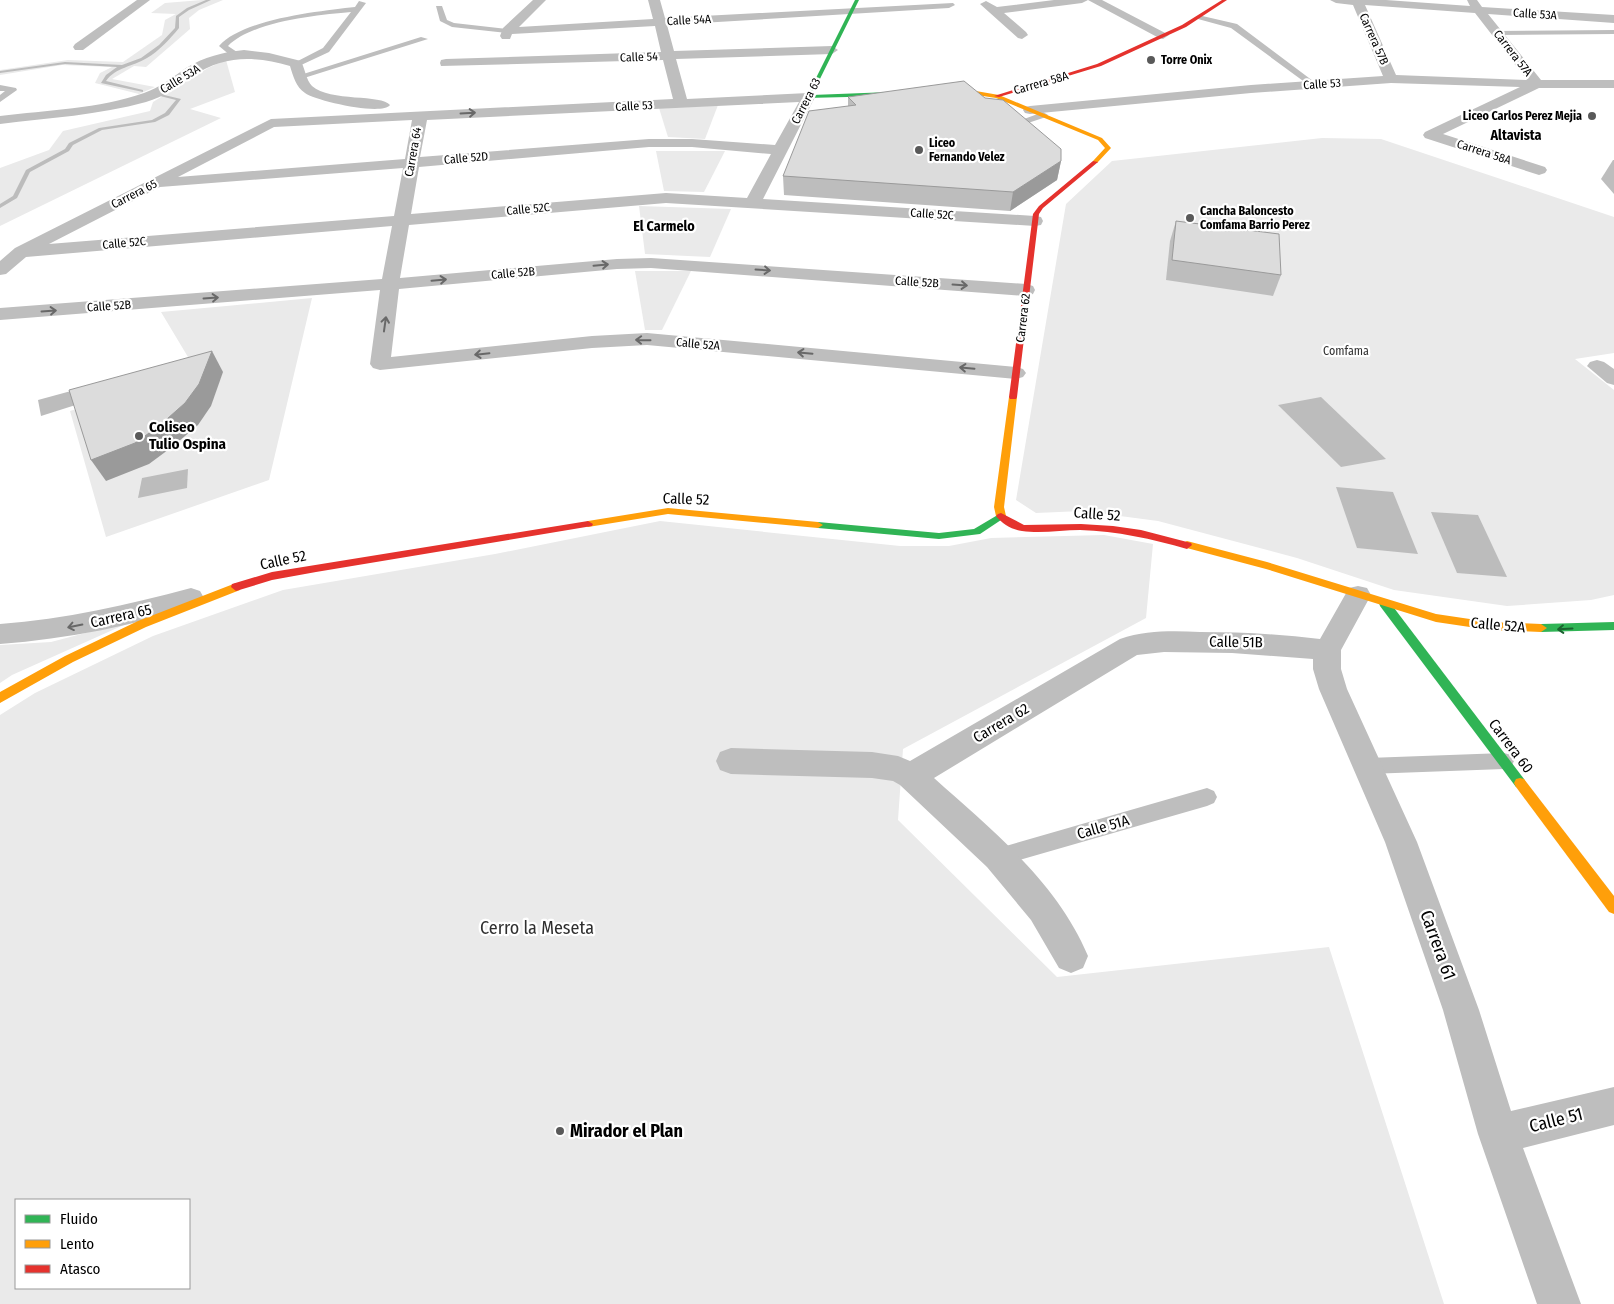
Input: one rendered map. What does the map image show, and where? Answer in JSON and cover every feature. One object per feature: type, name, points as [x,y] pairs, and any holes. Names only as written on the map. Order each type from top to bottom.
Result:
[{"type":"street","points":[[79,47],[144,0]]},
{"type":"street","points":[[501,61],[508,30],[540,0]]},
{"type":"street","points":[[654,0],[681,103]]},
{"type":"street","points":[[981,0],[1022,35]]},
{"type":"street","points":[[994,11],[1042,2],[1082,0]]},
{"type":"street","points":[[1093,0],[1163,36]]},
{"type":"street","name":"Carrera 58A","points":[[997,96],[1088,69],[1201,17],[1225,0]]},
{"type":"street","name":"Calle 53A","points":[[1336,0],[1476,5],[1614,19]]},
{"type":"street","name":"Carrera 57B","points":[[1357,1],[1391,79]]},
{"type":"street","name":"Calle 54A","points":[[508,30],[660,22],[855,5],[949,5]]},
{"type":"street","name":"Carrera 63","points":[[754,202],[855,5]]},
{"type":"street","name":"Carrera 57A","points":[[1430,134],[1537,84],[1476,5]]},
{"type":"street","name":"Calle 54","points":[[446,63],[832,50]]},
{"type":"street","name":"Calle 53A","points":[[0,120],[140,100],[172,85],[203,65],[234,54]]},
{"type":"street","name":"Carrera 64","points":[[234,54],[262,54],[299,70],[308,89],[324,96],[409,109],[420,116],[390,284],[380,364]]},
{"type":"street","name":"Calle 53","points":[[1030,110],[1313,84],[1391,79],[1537,84],[1614,84]]},
{"type":"street","points":[[927,93],[970,92],[997,96]]},
{"type":"street","name":"Calle 53","points":[[271,123],[898,94]]},
{"type":"street","name":"Carrera 58A","points":[[997,96],[1100,139],[1106,145],[1107,151]]},
{"type":"street","name":"Carrera 65","points":[[0,270],[21,252],[271,123]]},
{"type":"street","name":"Carrera 58A","points":[[1430,134],[1538,170]]},
{"type":"street","name":"Calle 52D","points":[[152,184],[649,143],[781,150]]},
{"type":"street","name":"Carrera 62","points":[[1001,516],[999,507],[1036,214],[1041,207],[1107,151]]},
{"type":"street","name":"Calle 52C","points":[[21,252],[666,198],[1035,221]]},
{"type":"street","name":"Calle 52B","points":[[0,314],[390,284],[617,264],[651,263],[1026,290]]},
{"type":"street","name":"Calle 52A","points":[[380,364],[592,342],[646,339],[1016,372]]},
{"type":"street","points":[[1597,366],[1614,379]]},
{"type":"street","name":"Calle 52","points":[[0,698],[77,655],[142,624],[241,585],[272,576],[668,511],[939,536],[976,532],[1001,516],[1010,523],[1023,528],[1113,528],[1141,533],[1258,564],[1371,599]]},
{"type":"street","name":"Carrera 65","points":[[0,634],[46,631],[102,621],[241,585]]},
{"type":"street","points":[[1327,650],[1371,599]]},
{"type":"street","name":"Calle 52A","points":[[1371,599],[1436,618],[1490,626],[1555,629],[1614,626]]},
{"type":"street","name":"Carrera 60","points":[[1371,599],[1504,761],[1614,907]]},
{"type":"street","name":"Carrera 62","points":[[910,776],[1130,646],[1144,642]]},
{"type":"street","name":"Calle 51B","points":[[1144,642],[1264,643],[1327,650]]},
{"type":"street","name":"Carrera 61","points":[[1327,650],[1327,669],[1333,689],[1401,842],[1461,1010],[1498,1134],[1559,1304]]},
{"type":"street","points":[[731,761],[872,765],[898,769],[910,776],[999,857],[1043,909],[1071,956]]},
{"type":"street","name":"Calle 51","points":[[1498,1134],[1614,1106]]},
{"type":"lane","points":[[299,70],[326,50],[365,0]]},
{"type":"lane","name":"Calle 54A","points":[[439,8],[444,21],[452,25],[508,30]]},
{"type":"lane","points":[[234,54],[223,46],[233,37],[289,19],[325,12],[358,9]]},
{"type":"lane","points":[[1201,17],[1234,26],[1313,84]]},
{"type":"lane","points":[[1497,33],[1614,32]]},
{"type":"lane","points":[[299,70],[424,39]]},
{"type":"lane","points":[[0,88],[13,90],[0,98]]},
{"type":"lane","points":[[1039,139],[1018,123],[1043,115]]},
{"type":"lane","points":[[1368,766],[1504,761]]},
{"type":"lane","name":"Calle 51A","points":[[999,857],[1207,798]]},
{"type":"green space","points":[[223,0],[199,10],[189,18],[190,29],[146,67],[134,66],[112,79],[155,87],[139,94],[95,83],[100,73],[112,67],[62,65],[0,75],[0,70],[68,60],[123,62],[162,35],[165,20],[176,14],[151,13],[165,3]]},
{"type":"green space","points":[[226,60],[235,92],[190,109],[221,118],[0,226],[0,168],[49,150],[63,131],[150,111],[153,102],[208,68]]},
{"type":"green space","points":[[718,105],[705,139],[668,137],[659,108]]},
{"type":"green space","name":"Comfama","points":[[1322,138],[1381,139],[1614,217],[1614,353],[1575,359],[1614,390],[1614,595],[1591,600],[1507,606],[1394,590],[1297,558],[1158,521],[1082,511],[1036,513],[1016,500],[1066,204],[1112,161]]},
{"type":"green space","points":[[656,151],[725,151],[704,192],[664,191]]},
{"type":"green space","points":[[639,206],[731,209],[710,257],[645,254]]},
{"type":"green space","points":[[635,271],[691,271],[662,330],[645,330]]},
{"type":"green space","points":[[312,298],[269,480],[106,537],[70,411],[197,372],[161,312]]},
{"type":"green space","name":"Cerro la Meseta","points":[[660,521],[900,546],[949,546],[991,538],[1104,535],[1153,544],[1146,618],[903,749],[898,820],[1057,977],[1329,947],[1444,1304],[0,1304],[0,715],[35,693],[153,636],[283,590],[495,554]]},
{"type":"green space","points":[[135,620],[12,675],[0,683],[0,645],[51,642]]},
{"type":"shaded area","points":[[104,382],[107,395],[41,416],[38,400]]},
{"type":"shaded area","points":[[1321,397],[1386,459],[1341,467],[1278,405]]},
{"type":"shaded area","points":[[188,469],[187,488],[138,498],[142,478]]},
{"type":"shaded area","points":[[1336,487],[1393,492],[1418,554],[1357,548]]},
{"type":"shaded area","points":[[1431,512],[1478,515],[1507,577],[1457,573]]},
{"type":"building","name":"Liceo Fernando Velez","points":[[964,81],[985,98],[1003,100],[1061,149],[1061,161],[1013,192],[783,176],[809,111],[856,105],[848,97]]},
{"type":"building","points":[[1176,221],[1279,234],[1281,275],[1172,260]]},
{"type":"building","points":[[212,351],[199,384],[185,403],[159,426],[135,443],[91,460],[69,390]]},
{"type":"waterway","points":[[141,91],[103,82],[116,69],[136,62],[152,53],[177,28],[177,17],[188,9],[209,0]]},
{"type":"waterway","points":[[0,72],[65,63],[120,66]]},
{"type":"waterway","points":[[0,206],[15,197],[28,171],[67,150],[71,144],[101,129],[153,121],[167,114],[179,99],[162,95]]},
{"type":"traffic: fast","points":[[857,0],[808,97],[890,94]]},
{"type":"traffic: fast","points":[[818,525],[939,536],[976,532],[1001,516]]},
{"type":"traffic: fast","points":[[1384,603],[1520,783]]},
{"type":"traffic: fast","points":[[1541,628],[1614,626]]},
{"type":"traffic: slow","points":[[941,92],[970,92],[997,96],[1100,139],[1108,148],[1095,162]]},
{"type":"traffic: slow","points":[[1001,516],[999,507],[1013,397]]},
{"type":"traffic: slow","points":[[588,524],[668,511],[818,525]]},
{"type":"traffic: slow","points":[[1187,545],[1267,566],[1436,618],[1490,626],[1541,628]]},
{"type":"traffic: slow","points":[[0,698],[69,659],[142,624],[236,587]]},
{"type":"traffic: slow","points":[[1520,783],[1614,907]]},
{"type":"traffic: jam","points":[[997,96],[1099,65],[1184,26],[1225,0]]},
{"type":"traffic: jam","points":[[1013,397],[1036,214],[1041,207],[1095,162]]},
{"type":"traffic: jam","points":[[1001,516],[1010,523],[1023,528],[1081,527],[1113,529],[1141,533],[1187,545]]},
{"type":"traffic: jam","points":[[236,587],[272,576],[316,568],[588,524]]},
{"type":"place","name":"Torre Onix","points":[[1151,60]]},
{"type":"place","name":"Liceo Carlos Perez Mejia","points":[[1592,116]]},
{"type":"place","name":"Liceo Fernando Velez","points":[[919,150]]},
{"type":"place","name":"Cancha Baloncesto Comfama Barrio Perez","points":[[1190,218]]},
{"type":"place","name":"Coliseo Tulio Ospina","points":[[139,436]]},
{"type":"place","name":"Mirador el Plan","points":[[560,1131]]},
{"type":"district","name":"Altavista","points":[[1516,135]]},
{"type":"district","name":"El Carmelo","points":[[664,226]]}]
